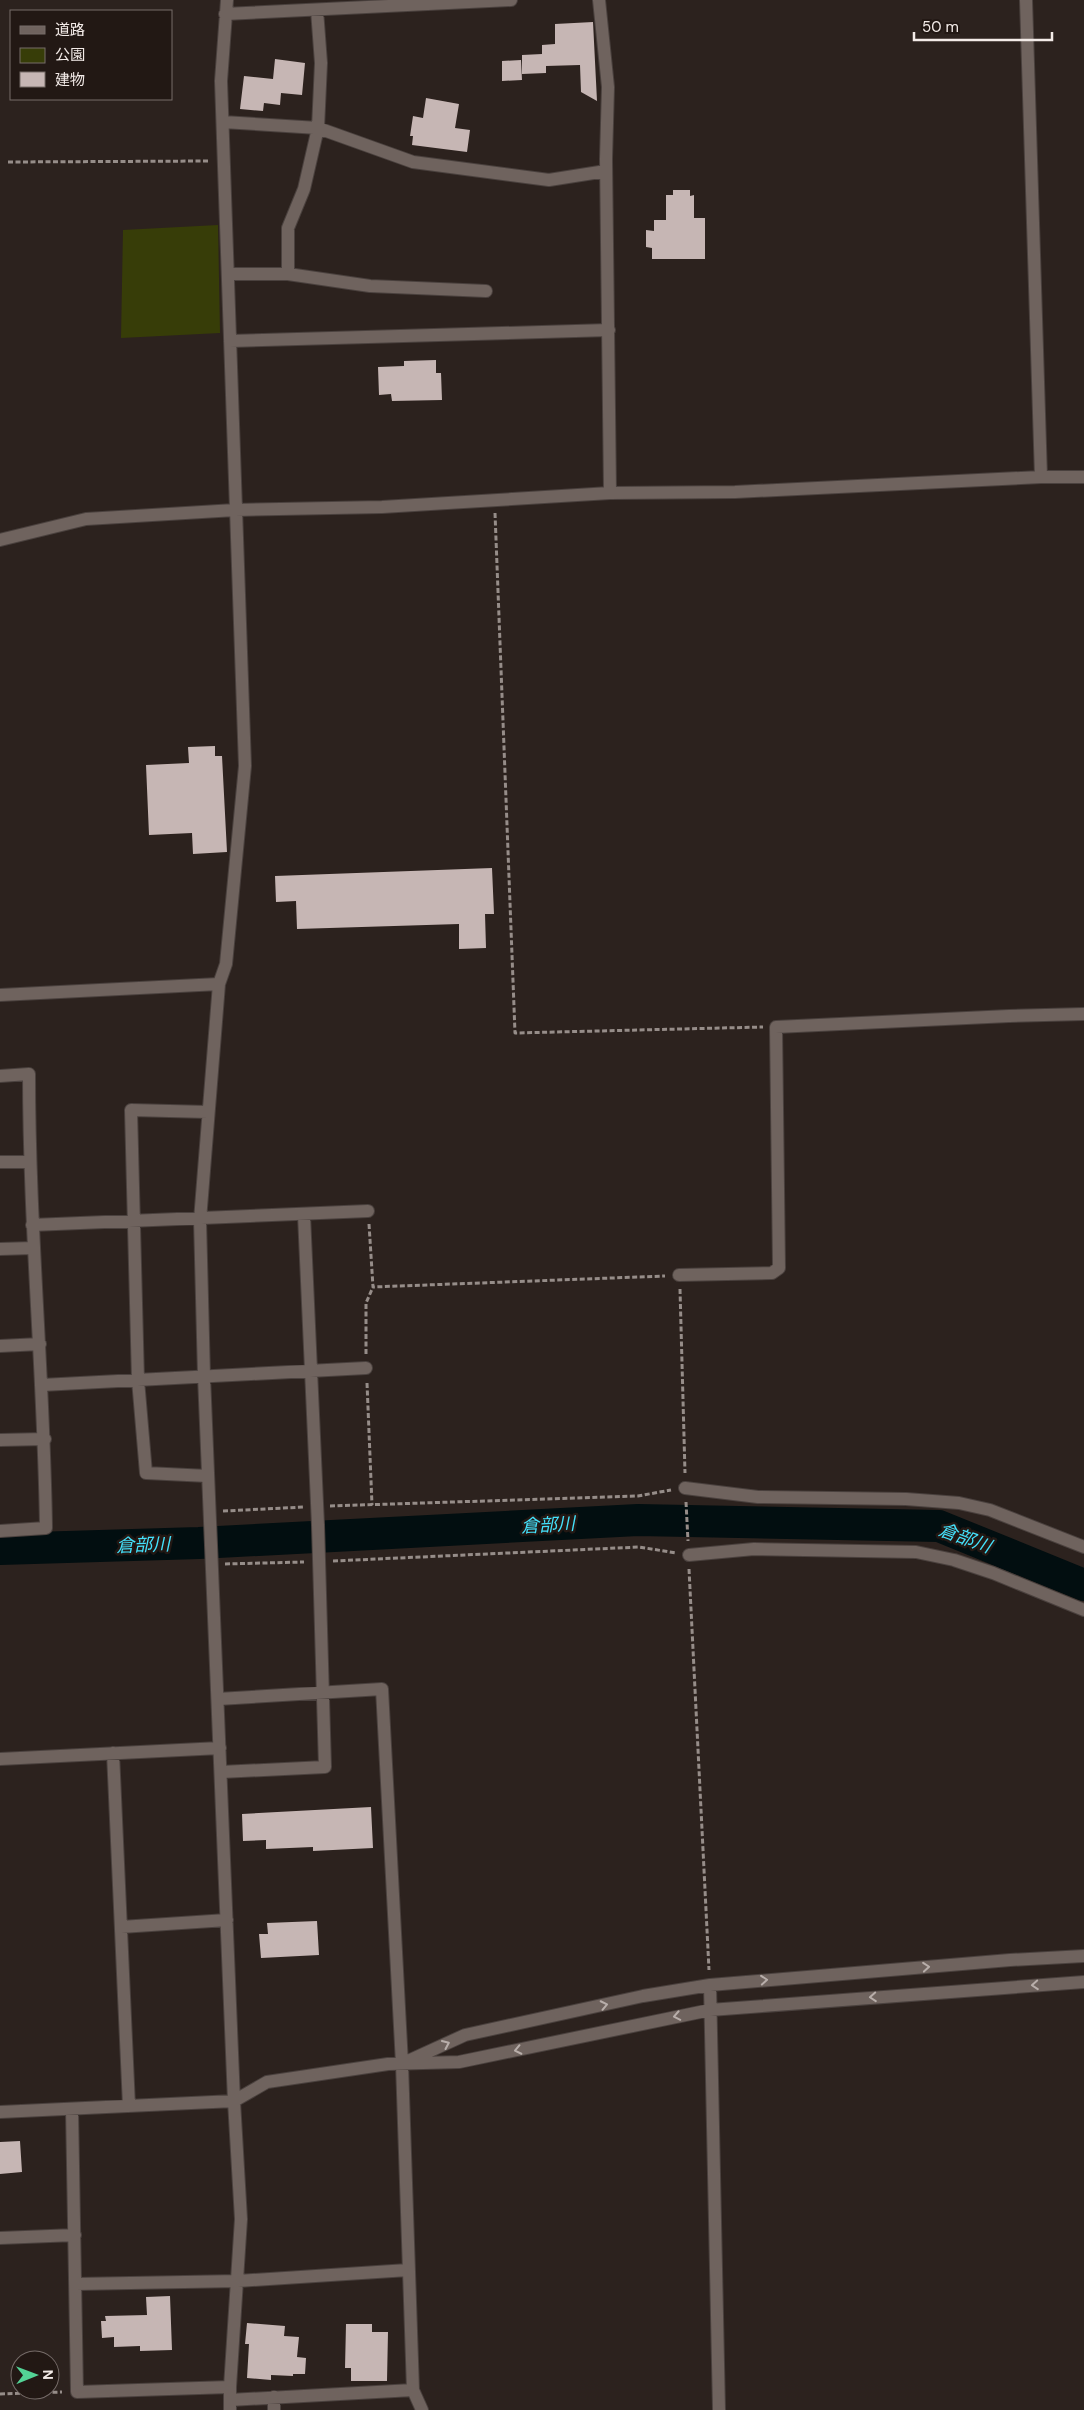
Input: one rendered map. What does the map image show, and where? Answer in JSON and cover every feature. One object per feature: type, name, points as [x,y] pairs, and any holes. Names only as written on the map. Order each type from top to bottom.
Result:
[{"type":"street","points":[[226,0],[221,80],[235,510],[241,585],[245,766],[226,964],[219,984],[200,1220],[210,1531],[234,2101],[241,2219],[230,2405],[274,2404],[412,2390]]},
{"type":"street","points":[[225,14],[511,0]]},
{"type":"street","points":[[599,0],[608,87],[606,171],[610,494]]},
{"type":"street","points":[[1026,0],[1041,477]]},
{"type":"street","points":[[288,274],[288,228],[304,189],[318,128],[321,63],[317,10]]},
{"type":"street","points":[[223,122],[318,128],[413,162],[549,180],[606,171]]},
{"type":"street","points":[[228,274],[288,274],[370,286],[486,291]]},
{"type":"street","points":[[230,341],[609,330]]},
{"type":"street","points":[[0,540],[86,519],[235,510],[382,507],[610,494],[735,492],[1041,477],[1084,477]]},
{"type":"street","points":[[0,995],[219,984]]},
{"type":"street","points":[[679,1275],[772,1273],[779,1268],[776,1027],[1084,1014]]},
{"type":"street","points":[[0,1076],[29,1074],[29,1162],[45,1439],[46,1528],[0,1531]]},
{"type":"street","points":[[208,1112],[131,1110],[138,1380],[146,1473],[208,1476]]},
{"type":"street","points":[[0,1162],[29,1162]]},
{"type":"street","points":[[32,1225],[200,1220],[368,1211]]},
{"type":"street","points":[[221,1772],[326,1767],[319,1544],[304,1215]]},
{"type":"street","points":[[0,1249],[33,1248]]},
{"type":"street","points":[[0,1346],[40,1344]]},
{"type":"street","points":[[42,1385],[366,1368]]},
{"type":"street","points":[[0,1440],[45,1439]]},
{"type":"street","points":[[685,1488],[758,1497],[959,1503],[990,1510],[1084,1547]]},
{"type":"street","points":[[688,1550],[754,1548],[916,1552],[954,1560],[992,1573],[1084,1610]]},
{"type":"street","points":[[218,1699],[323,1691],[382,1689],[402,2064],[412,2390],[422,2410]]},
{"type":"street","points":[[0,1759],[220,1748]]},
{"type":"street","points":[[113,1753],[129,2106]]},
{"type":"street","points":[[121,1927],[227,1920]]},
{"type":"street","points":[[402,2064],[465,2035],[643,1996],[710,1985],[1000,1961],[1084,1956]]},
{"type":"street","points":[[0,2112],[234,2101],[267,2082],[402,2064],[459,2062],[710,2010],[1084,1982]]},
{"type":"street","points":[[710,1985],[719,2410]]},
{"type":"street","points":[[72,2109],[78,2392],[230,2387]]},
{"type":"street","points":[[0,2238],[75,2236]]},
{"type":"street","points":[[76,2284],[238,2281],[408,2270]]},
{"type":"path","points":[[8,162],[225,161]]},
{"type":"path","points":[[497,500],[495,509],[515,1033],[776,1027]]},
{"type":"path","points":[[368,1211],[373,1286],[366,1303],[366,1368],[372,1505]]},
{"type":"path","points":[[373,1286],[679,1275],[685,1488],[710,1985]]},
{"type":"path","points":[[210,1512],[638,1496],[685,1488]]},
{"type":"path","points":[[212,1564],[639,1547],[688,1550]]},
{"type":"path","points":[[0,2394],[78,2392]]},
{"type":"green space","points":[[218,225],[220,333],[121,338],[123,230]]},
{"type":"building","points":[[593,22],[597,101],[581,92],[580,65],[546,66],[546,73],[522,74],[522,55],[542,54],[542,45],[555,44],[555,24]]},
{"type":"building","points":[[275,59],[305,63],[302,95],[281,93],[280,105],[264,103],[263,111],[240,109],[244,76],[273,79]]},
{"type":"building","points":[[521,60],[522,80],[502,81],[502,61]]},
{"type":"building","points":[[426,98],[459,104],[455,128],[470,130],[467,152],[412,145],[413,136],[410,136],[413,116],[423,118]]},
{"type":"building","points":[[673,190],[690,190],[690,196],[694,195],[694,218],[705,218],[705,259],[652,259],[652,248],[646,247],[646,230],[654,231],[654,220],[666,220],[666,195],[673,195]]},
{"type":"building","points":[[436,360],[436,373],[441,373],[442,400],[392,401],[391,394],[379,395],[378,367],[404,366],[404,361]]},
{"type":"building","points":[[215,746],[215,756],[222,756],[227,852],[193,854],[192,833],[149,835],[146,765],[189,763],[188,747]]},
{"type":"building","points":[[492,868],[494,914],[485,914],[486,948],[459,949],[459,924],[297,929],[296,901],[276,902],[275,876]]},
{"type":"building","points":[[371,1807],[373,1848],[313,1851],[313,1847],[266,1849],[266,1840],[243,1841],[242,1814]]},
{"type":"building","points":[[317,1921],[319,1955],[261,1958],[259,1934],[268,1934],[267,1923]]},
{"type":"building","points":[[20,2141],[22,2172],[0,2174],[0,2142]]},
{"type":"building","points":[[170,2296],[172,2350],[140,2351],[140,2346],[114,2347],[114,2337],[102,2338],[101,2321],[106,2321],[105,2316],[147,2315],[146,2297]]},
{"type":"building","points":[[247,2323],[285,2326],[284,2336],[299,2337],[297,2357],[306,2358],[305,2374],[293,2374],[293,2376],[271,2375],[271,2380],[247,2378],[249,2344],[245,2344]]},
{"type":"building","points":[[346,2324],[372,2324],[372,2332],[388,2332],[387,2381],[351,2381],[351,2368],[345,2368]]},
{"type":"waterway","name":"倉部川","points":[[0,1549],[199,1543],[638,1520],[939,1526],[1084,1585]]}]
